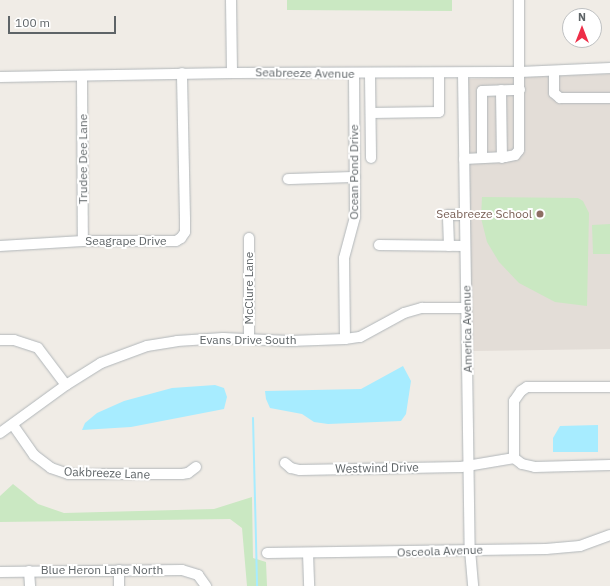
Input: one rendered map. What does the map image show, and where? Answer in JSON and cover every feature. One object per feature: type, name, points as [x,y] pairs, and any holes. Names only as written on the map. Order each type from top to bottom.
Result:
[{"type":"street","points":[[231,0],[232,73]]},
{"type":"street","points":[[464,155],[482,155],[502,158],[515,155],[519,150],[519,0]]},
{"type":"street","name":"Seabreeze Avenue","points":[[0,77],[182,73],[463,73],[610,68]]},
{"type":"street","points":[[554,71],[554,93],[560,98],[610,98]]},
{"type":"street","name":"Seagrape Drive","points":[[0,246],[84,241],[176,241],[181,238],[185,223],[182,73]]},
{"type":"street","points":[[371,113],[439,112],[439,73]]},
{"type":"street","name":"America Avenue","points":[[463,73],[466,308],[470,464],[470,550],[473,586]]},
{"type":"street","name":"Ocean Pond Drive","points":[[345,340],[344,258],[354,228],[354,74]]},
{"type":"street","points":[[370,74],[371,158]]},
{"type":"street","name":"Trudee Dee Lane","points":[[82,76],[84,241]]},
{"type":"street","points":[[501,90],[502,158]]},
{"type":"street","points":[[482,155],[482,91],[520,90]]},
{"type":"street","points":[[288,178],[355,177]]},
{"type":"street","points":[[449,246],[448,215],[465,215]]},
{"type":"street","name":"McClure Lane","points":[[249,238],[249,338]]},
{"type":"street","points":[[379,245],[465,246]]},
{"type":"street","name":"Evans Drive South","points":[[0,433],[66,385],[101,364],[147,346],[177,340],[249,338],[290,341],[345,340],[360,337],[404,313],[422,308],[466,308]]},
{"type":"street","points":[[0,340],[14,340],[38,348],[66,385]]},
{"type":"street","points":[[610,387],[527,387],[521,391],[514,401],[514,458],[522,464],[535,467],[610,465]]},
{"type":"street","name":"Oakbreeze Lane","points":[[13,425],[34,455],[52,468],[68,474],[182,474],[188,473],[196,467]]},
{"type":"street","name":"Westwind Drive","points":[[285,463],[290,468],[300,470],[461,467],[470,464],[514,458]]},
{"type":"street","name":"Osceola Avenue","points":[[267,554],[580,546],[610,535]]},
{"type":"street","points":[[308,553],[309,586]]},
{"type":"street","points":[[119,570],[119,586]]},
{"type":"street","name":"Blue Heron Lane North","points":[[0,572],[182,570],[191,571],[204,583]]},
{"type":"street","points":[[29,571],[30,586]]},
{"type":"shaded area","name":"Seabreeze School","points":[[610,74],[610,349],[472,351],[467,79]]},
{"type":"green space","points":[[287,0],[452,0],[452,11],[287,10]]},
{"type":"green space","points":[[482,197],[578,198],[583,201],[589,213],[587,306],[555,302],[519,283],[499,262],[487,242],[481,218]]},
{"type":"green space","points":[[610,224],[610,254],[593,254],[592,225]]},
{"type":"green space","points":[[13,484],[38,504],[64,513],[214,509],[252,497],[253,558],[266,562],[267,586],[247,586],[242,528],[230,519],[0,522],[0,496]]},
{"type":"water","points":[[403,366],[411,381],[406,414],[401,421],[328,424],[314,422],[302,414],[270,408],[266,399],[265,391],[361,389]]},
{"type":"water","points":[[215,385],[224,388],[227,397],[224,409],[131,427],[82,430],[85,423],[97,413],[124,401],[172,388]]},
{"type":"water","points":[[598,425],[598,452],[553,452],[553,438],[560,426]]},
{"type":"waterway","points":[[253,418],[257,586]]},
{"type":"place","name":"Seabreeze School","points":[[540,214]]}]
